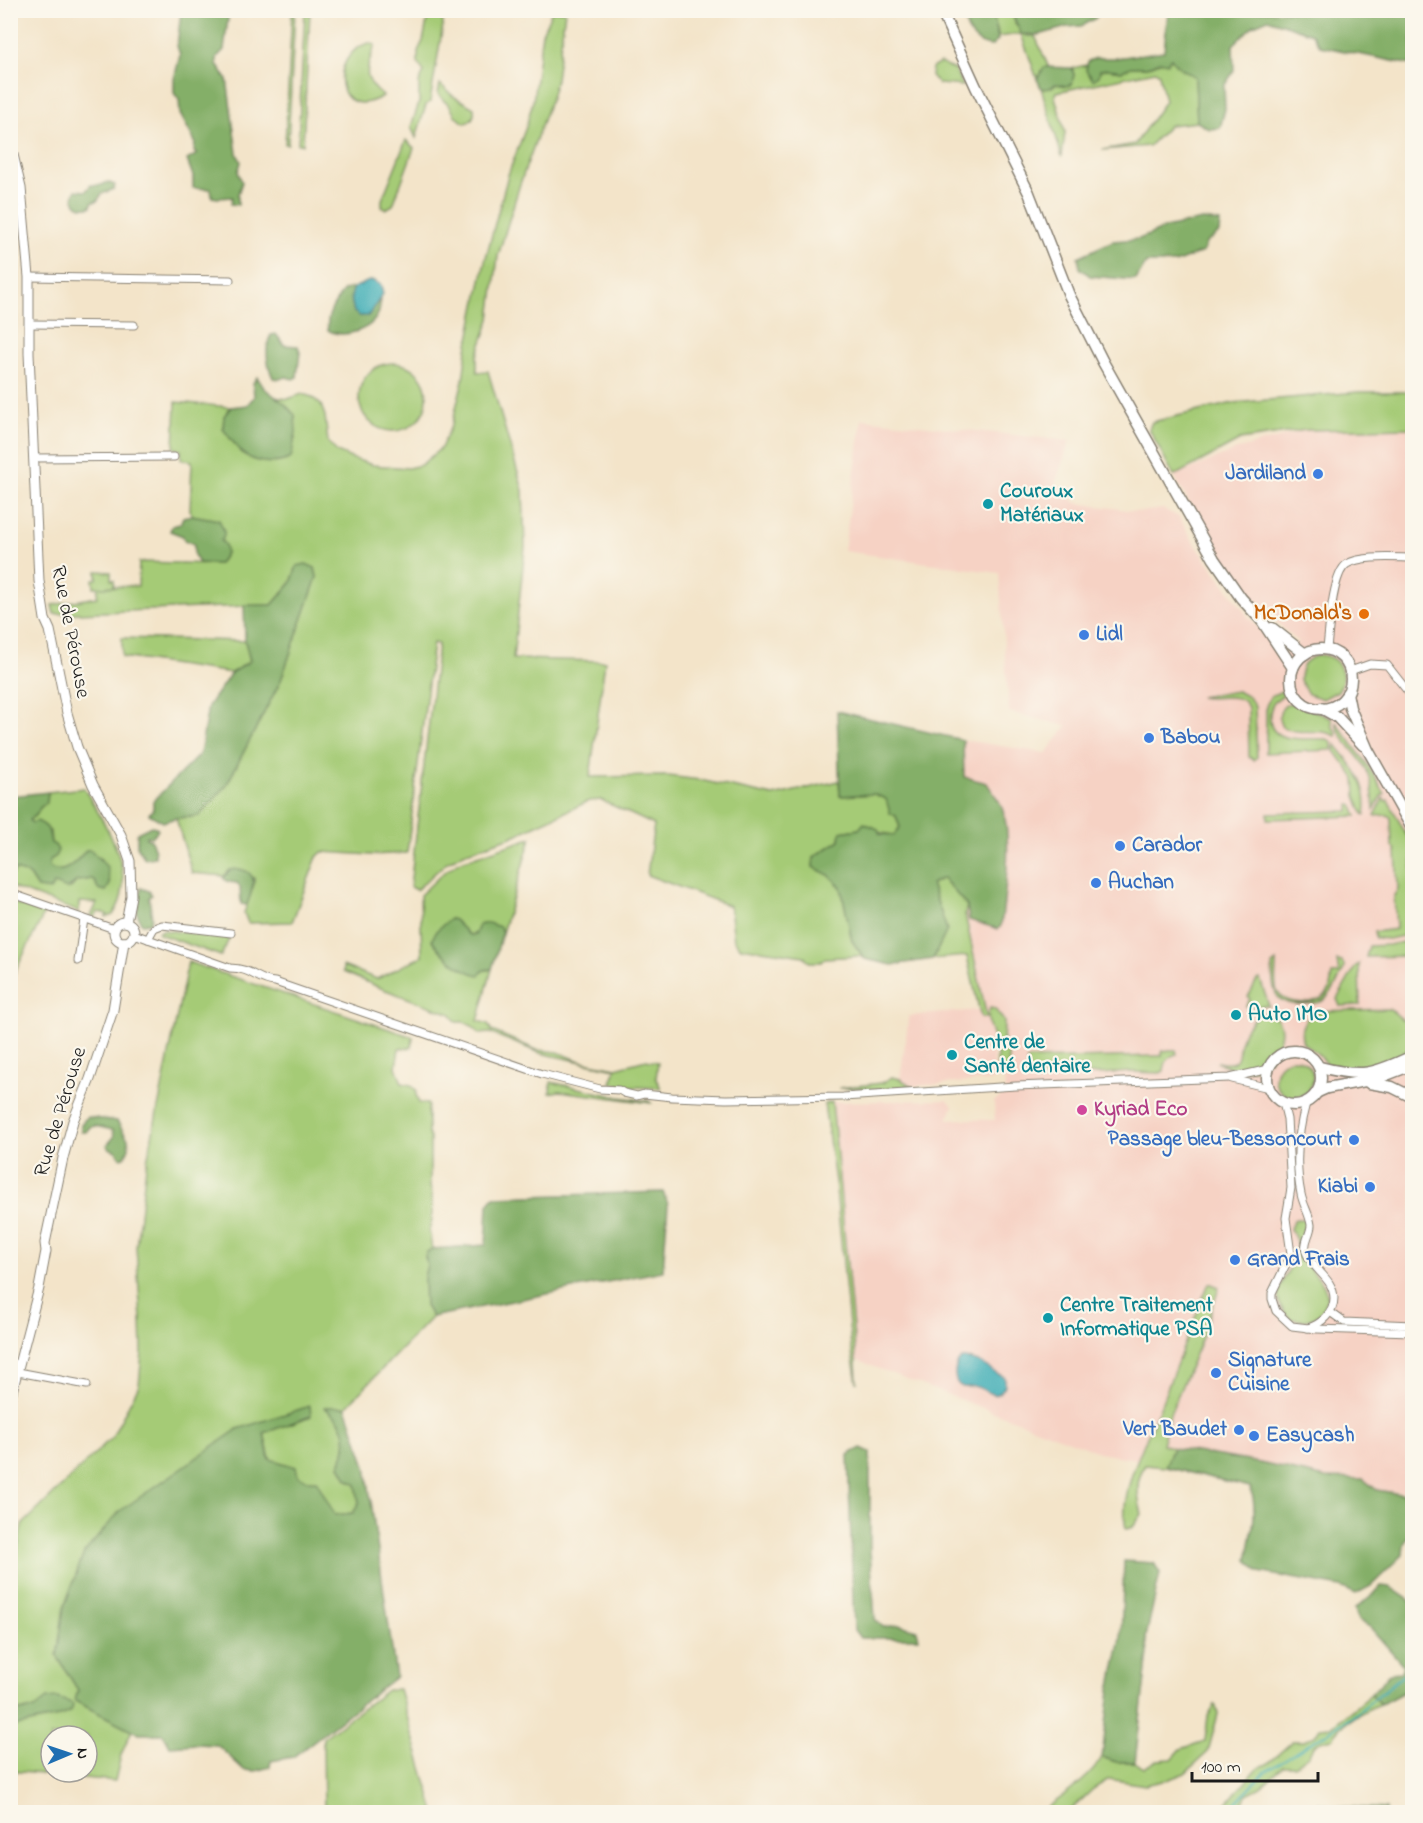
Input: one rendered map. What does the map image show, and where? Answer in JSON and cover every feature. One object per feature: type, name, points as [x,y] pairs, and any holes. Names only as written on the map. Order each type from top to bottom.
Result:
[{"type":"main road","points":[[941,10],[976,87],[1029,193],[1082,322],[1183,506],[1230,583],[1262,621],[1293,668]]},
{"type":"main road","points":[[1262,621],[1305,654]]},
{"type":"main road","points":[[1347,693],[1336,704],[1321,708],[1312,707],[1297,696],[1291,680],[1293,668],[1305,654],[1312,650],[1327,650],[1341,657],[1350,671],[1351,679],[1347,693],[1350,708],[1368,750],[1411,827]]},
{"type":"main road","points":[[1321,708],[1337,717],[1368,750]]},
{"type":"main road","points":[[1318,1092],[1321,1084],[1320,1068],[1306,1053],[1292,1051],[1278,1056],[1269,1069],[1267,1082],[1269,1088],[1277,1099],[1294,1105],[1306,1103],[1318,1092],[1327,1088],[1363,1082],[1413,1065]]},
{"type":"main road","points":[[1320,1068],[1351,1074],[1370,1072],[1389,1067],[1413,1056]]},
{"type":"main road","points":[[1363,1082],[1392,1087],[1413,1097]]},
{"type":"street","name":"Rue de Pérouse","points":[[10,142],[21,191],[29,277],[29,353],[38,567],[45,619],[50,630],[67,713],[77,747],[93,785],[121,835],[130,861],[131,896],[126,922]]},
{"type":"street","points":[[29,277],[230,280]]},
{"type":"street","points":[[30,324],[135,325]]},
{"type":"street","points":[[34,458],[174,458]]},
{"type":"street","points":[[1327,650],[1337,576],[1346,564],[1369,559],[1413,558]]},
{"type":"street","points":[[1350,671],[1370,664],[1387,665],[1413,697]]},
{"type":"street","points":[[10,892],[114,929]]},
{"type":"street","points":[[78,961],[84,919]]},
{"type":"street","points":[[114,929],[118,924],[126,922],[131,925],[134,934]]},
{"type":"street","points":[[148,939],[154,928],[162,926],[231,933]]},
{"type":"street","points":[[114,929],[116,937],[124,942],[134,934]]},
{"type":"street","points":[[134,934],[230,968],[241,968],[268,982],[542,1074],[600,1089],[619,1090],[624,1094],[726,1099],[843,1097],[1016,1086],[1230,1078],[1269,1069]]},
{"type":"street","name":"Rue de Pérouse","points":[[10,1399],[39,1288],[46,1251],[45,1243],[62,1160],[73,1121],[113,1010],[124,942]]},
{"type":"street","points":[[1230,1078],[1269,1088]]},
{"type":"street","points":[[1283,1103],[1287,1119],[1291,1188],[1286,1218],[1291,1254],[1272,1293],[1276,1311],[1292,1326],[1413,1332]]},
{"type":"street","points":[[1306,1103],[1300,1132],[1299,1164],[1301,1195],[1311,1227],[1305,1249],[1310,1259],[1329,1280],[1334,1298],[1326,1318],[1306,1328]]},
{"type":"street","points":[[1330,1312],[1344,1322],[1413,1325]]},
{"type":"street","points":[[18,1372],[87,1385]]},
{"type":"shaded area","points":[[862,419],[1070,441],[1055,483],[1076,503],[1141,512],[1163,509],[1179,517],[1193,541],[1247,615],[1283,656],[1298,642],[1265,611],[1227,569],[1174,476],[1239,449],[1306,430],[1412,428],[1412,1493],[1377,1490],[1363,1479],[1326,1478],[1162,1445],[1136,1459],[1104,1454],[856,1360],[832,1102],[948,1100],[953,1106],[948,1119],[995,1120],[994,1102],[1005,1094],[1003,1047],[990,1025],[996,1080],[912,1086],[900,1079],[909,1016],[978,1010],[981,1017],[987,1017],[965,914],[987,783],[964,777],[963,740],[1046,753],[1067,726],[1009,712],[999,573],[844,551]]},
{"type":"green space","points":[[1047,10],[1090,10],[1097,13],[1096,18],[1081,26],[1067,27],[1039,35],[1021,34],[1011,11],[1045,14]]},
{"type":"green space","points":[[181,11],[229,11],[224,50],[217,57],[217,65],[227,79],[237,153],[241,162],[238,172],[242,182],[238,194],[238,205],[231,204],[232,197],[212,197],[211,189],[193,188],[193,176],[187,160],[197,154],[194,152],[195,142],[180,114],[179,100],[174,93],[174,79],[180,55],[177,46]]},
{"type":"green space","points":[[292,11],[295,11],[288,144],[285,144]]},
{"type":"green space","points":[[305,11],[310,11],[303,144],[298,144]]},
{"type":"green space","points":[[552,11],[565,11],[556,79],[498,256],[490,319],[477,356],[477,372],[488,371],[523,490],[525,547],[513,659],[605,661],[590,777],[668,776],[700,780],[773,796],[839,781],[840,796],[874,794],[887,799],[890,813],[896,816],[900,828],[894,835],[859,829],[841,832],[840,840],[814,857],[813,867],[829,875],[841,887],[852,941],[864,958],[859,956],[825,958],[821,962],[809,962],[804,956],[740,947],[734,940],[730,906],[647,875],[654,825],[601,800],[589,801],[511,837],[464,853],[447,862],[416,890],[410,887],[438,644],[433,643],[407,853],[372,855],[322,852],[317,857],[292,922],[248,923],[244,913],[254,878],[230,870],[224,876],[192,873],[176,818],[199,816],[226,786],[281,680],[317,577],[315,568],[297,566],[291,583],[272,605],[54,614],[52,605],[97,597],[98,587],[94,587],[93,579],[97,579],[97,571],[111,572],[111,580],[114,580],[114,586],[100,587],[138,586],[139,562],[219,564],[226,553],[225,545],[203,518],[192,515],[190,510],[192,461],[181,459],[181,450],[174,448],[176,402],[231,407],[224,416],[223,429],[243,453],[262,462],[280,462],[291,458],[285,404],[274,397],[288,399],[302,394],[312,397],[321,405],[325,416],[328,442],[337,452],[351,458],[373,465],[408,468],[421,465],[441,448],[452,424],[463,380],[485,261],[508,175],[533,101],[542,33]]},
{"type":"green space","points":[[961,11],[993,11],[998,40],[992,46],[975,39],[965,24]]},
{"type":"green space","points":[[993,11],[1011,11],[1016,25],[1027,36],[1035,36],[1049,68],[1044,68],[1037,79],[1021,34],[998,37]]},
{"type":"green space","points":[[1168,11],[1412,11],[1412,65],[1320,46],[1312,34],[1268,19],[1254,25],[1233,45],[1234,71],[1224,86],[1225,109],[1220,128],[1209,129],[1197,122],[1195,77],[1176,65],[1171,58],[1167,63],[1160,61],[1147,67],[1131,67],[1122,71],[1100,70],[1099,76],[1093,80],[1086,70],[1088,61],[1096,58],[1117,58],[1164,51]]},
{"type":"green space","points":[[431,13],[442,15],[443,25],[430,102],[426,105],[416,138],[411,127],[419,103],[419,83],[424,72],[418,63],[418,51],[423,41],[428,16]]},
{"type":"green space","points":[[369,43],[375,45],[368,66],[368,77],[375,89],[383,96],[367,102],[354,102],[346,95],[342,84],[342,72],[347,60],[356,50]]},
{"type":"green space","points":[[1170,58],[1195,76],[1197,122],[1170,125],[1149,146],[1102,150],[1135,144],[1165,101],[1159,74],[1155,71],[1057,92],[1055,97],[1065,132],[1062,157],[1041,88],[1053,86],[1074,75],[1072,68],[1087,65],[1086,70],[1122,71],[1131,67],[1147,67]]},
{"type":"green space","points":[[940,63],[955,70],[963,86],[939,84],[931,76],[932,68]]},
{"type":"green space","points":[[1044,67],[1072,68],[1074,75],[1072,84],[1067,86],[1055,84],[1049,89],[1041,88],[1037,79]]},
{"type":"green space","points":[[440,84],[453,96],[474,108],[474,115],[470,121],[465,123],[456,117],[448,103],[438,94]]},
{"type":"green space","points":[[406,140],[414,148],[393,205],[386,209],[382,206],[382,200]]},
{"type":"green space","points":[[107,182],[115,185],[114,189],[102,194],[90,207],[81,207],[77,204],[73,197],[76,190],[86,191],[91,185],[102,185]]},
{"type":"green space","points":[[1202,220],[1220,222],[1219,233],[1206,243],[1203,252],[1175,263],[1146,263],[1136,280],[1090,276],[1080,268],[1078,257],[1113,241],[1139,239],[1165,228]]},
{"type":"green space","points":[[353,288],[351,298],[354,312],[360,316],[368,315],[381,300],[378,314],[369,325],[356,332],[341,334],[328,330],[328,319],[335,304],[344,290]]},
{"type":"green space","points":[[276,334],[284,345],[298,346],[300,352],[297,377],[293,379],[273,378],[271,373],[267,356],[268,345],[271,335]]},
{"type":"green space","points":[[393,363],[406,366],[417,373],[424,384],[427,397],[424,410],[417,421],[406,428],[393,431],[380,428],[369,421],[362,410],[359,397],[362,384],[369,373],[380,366]]},
{"type":"green space","points":[[257,377],[264,388],[295,415],[296,432],[291,458],[280,462],[250,458],[240,451],[223,429],[224,416],[231,407],[247,405],[254,397],[253,383]]},
{"type":"green space","points":[[1358,392],[1412,392],[1412,428],[1306,430],[1240,440],[1174,476],[1149,429],[1152,422],[1233,403]]},
{"type":"green space","points":[[192,515],[219,520],[224,533],[221,541],[225,545],[226,553],[219,564],[199,563],[194,555],[194,544],[170,531],[172,526],[180,524],[183,517]]},
{"type":"green space","points":[[306,564],[315,568],[317,577],[281,680],[226,786],[199,816],[176,818],[163,822],[149,814],[153,809],[153,801],[200,754],[208,706],[231,673],[250,661],[245,641],[244,605],[272,605],[291,583],[297,566]]},
{"type":"green space","points":[[122,638],[245,641],[250,661],[231,673],[122,657]]},
{"type":"green space","points":[[1322,655],[1334,660],[1341,668],[1342,674],[1338,691],[1323,699],[1308,694],[1300,680],[1301,670],[1306,662]]},
{"type":"green space","points":[[1286,689],[1288,692],[1272,706],[1271,724],[1275,732],[1290,738],[1327,739],[1332,742],[1332,750],[1266,753],[1266,706],[1271,696]]},
{"type":"green space","points":[[1237,691],[1249,697],[1255,707],[1257,757],[1254,760],[1249,757],[1248,708],[1245,702],[1233,697],[1200,697]]},
{"type":"green space","points":[[1291,703],[1298,703],[1332,719],[1336,736],[1323,732],[1289,730],[1282,727],[1279,719],[1280,712]]},
{"type":"green space","points":[[837,711],[963,740],[964,777],[987,783],[1000,803],[1007,830],[1005,897],[1001,926],[998,929],[969,920],[967,906],[943,878],[931,884],[947,930],[933,959],[892,965],[865,959],[852,941],[841,887],[829,875],[813,867],[814,857],[840,840],[841,832],[859,829],[864,823],[878,829],[880,834],[894,835],[900,827],[896,816],[890,813],[886,799],[874,794],[840,796]]},
{"type":"green space","points":[[1336,722],[1367,764],[1385,794],[1381,796],[1374,810],[1372,786],[1365,766],[1341,735]]},
{"type":"green space","points":[[1335,744],[1359,776],[1365,794],[1365,815],[1356,796],[1355,778],[1335,751]]},
{"type":"green space","points":[[84,788],[109,833],[121,866],[123,883],[121,899],[113,915],[106,917],[107,914],[98,912],[95,917],[91,916],[97,903],[79,902],[79,912],[11,887],[10,877],[15,870],[28,874],[37,888],[54,884],[71,888],[77,881],[92,879],[98,889],[106,891],[110,884],[101,859],[86,850],[65,869],[54,870],[49,867],[50,831],[29,820],[47,802],[48,792]]},
{"type":"green space","points":[[48,792],[47,802],[29,820],[32,823],[37,821],[47,828],[51,843],[58,850],[55,857],[50,860],[49,867],[54,870],[65,869],[86,850],[91,850],[107,867],[110,884],[106,891],[98,889],[92,879],[77,881],[67,889],[54,884],[50,890],[37,888],[28,874],[15,870],[11,877],[11,796]]},
{"type":"green space","points":[[1383,798],[1385,801],[1388,800],[1412,846],[1412,934],[1389,939],[1375,938],[1374,932],[1396,929],[1394,895],[1398,890],[1396,850],[1392,846],[1391,818],[1388,815],[1375,816]]},
{"type":"green space","points":[[1349,805],[1352,805],[1357,816],[1268,819],[1268,813],[1349,811]]},
{"type":"green space","points":[[151,826],[158,830],[152,837],[147,836],[146,838],[151,840],[155,857],[145,859],[137,846],[137,833]]},
{"type":"green space","points":[[531,838],[502,933],[500,927],[469,935],[454,920],[450,919],[445,924],[438,948],[463,966],[482,970],[492,969],[478,1021],[488,1024],[492,1031],[537,1050],[558,1052],[580,1061],[616,1068],[646,1060],[658,1062],[656,1079],[661,1088],[632,1087],[611,1083],[616,1069],[540,1053],[490,1033],[480,1034],[464,1022],[456,1022],[451,1014],[343,972],[343,966],[377,979],[422,956],[420,895],[443,873],[459,862]]},
{"type":"green space","points":[[238,869],[250,874],[253,882],[247,905],[241,904],[240,887],[237,883],[228,882],[223,878],[230,870]]},
{"type":"green space","points":[[943,878],[967,906],[965,914],[987,1018],[981,1018],[967,956],[933,959],[947,930],[931,884]]},
{"type":"green space","points":[[141,888],[152,895],[149,897],[152,918],[150,923],[142,924],[137,913]]},
{"type":"green space","points":[[10,902],[44,914],[11,980]]},
{"type":"green space","points":[[450,919],[454,920],[469,935],[475,935],[479,925],[488,923],[500,927],[502,933],[492,969],[484,970],[479,975],[465,970],[452,962],[436,945],[432,940],[436,931]]},
{"type":"green space","points":[[162,930],[230,937],[221,956],[159,934],[158,932]]},
{"type":"green space","points":[[1412,940],[1412,956],[1366,957],[1369,946]]},
{"type":"green space","points":[[1337,961],[1342,962],[1345,967],[1334,989],[1320,1002],[1293,1004],[1280,999],[1277,995],[1274,989],[1272,965],[1276,962],[1277,991],[1287,1000],[1302,1003],[1324,997],[1328,992],[1332,974],[1339,974]]},
{"type":"green space","points":[[188,962],[413,1037],[412,1047],[399,1049],[396,1067],[402,1083],[411,1085],[417,1091],[419,1103],[428,1104],[432,1195],[432,1221],[429,1230],[432,1249],[425,1256],[427,1265],[424,1277],[425,1306],[432,1317],[346,1407],[325,1407],[337,1417],[345,1432],[345,1448],[340,1465],[347,1479],[356,1484],[359,1503],[353,1513],[335,1515],[307,1480],[297,1476],[296,1467],[270,1459],[264,1433],[311,1416],[237,1429],[57,1656],[78,1690],[75,1701],[132,1730],[121,1755],[115,1781],[99,1779],[99,1724],[39,1724],[39,1774],[11,1771],[10,1727],[58,1717],[71,1711],[48,1699],[34,1709],[11,1712],[11,1584],[22,1525],[112,1437],[139,1385],[142,1352],[136,1247],[146,1166]]},
{"type":"green space","points":[[1359,964],[1360,1005],[1340,1006],[1337,999]]},
{"type":"green space","points":[[1260,979],[1269,1006],[1246,1006],[1250,999],[1248,997],[1257,980]]},
{"type":"green space","points":[[990,1008],[995,1009],[1004,1021],[1003,1047],[1009,1056],[1008,1075],[997,1074],[997,1051],[988,1018]]},
{"type":"green space","points":[[1390,1009],[1403,1020],[1412,1020],[1412,1050],[1409,1053],[1362,1070],[1326,1064],[1318,1054],[1303,1043],[1301,1032],[1304,1023],[1310,1016],[1320,1011]]},
{"type":"green space","points":[[1264,1013],[1273,1016],[1279,1022],[1281,1029],[1277,1047],[1266,1063],[1254,1069],[1243,1070],[1217,1062],[1228,1064],[1235,1061],[1246,1029],[1256,1017]]},
{"type":"green space","points":[[1176,1050],[1177,1054],[1169,1058],[1164,1071],[1160,1073],[1132,1072],[1031,1078],[1027,1074],[1027,1061],[1030,1059],[1162,1056],[1162,1051]]},
{"type":"green space","points":[[1294,1059],[1308,1064],[1313,1078],[1308,1092],[1294,1097],[1280,1092],[1275,1078],[1280,1064]]},
{"type":"green space","points":[[892,1077],[912,1086],[882,1089],[839,1088],[882,1083]]},
{"type":"green space","points":[[551,1082],[651,1103],[559,1091],[550,1093]]},
{"type":"green space","points":[[832,1102],[857,1383],[851,1347],[836,1189],[824,1104]]},
{"type":"green space","points":[[87,1117],[117,1121],[128,1139],[129,1148],[125,1157],[121,1158],[107,1145],[114,1137],[113,1130],[95,1126],[90,1127],[86,1132],[81,1132],[81,1124]]},
{"type":"green space","points":[[663,1192],[668,1204],[663,1271],[432,1317],[425,1306],[424,1277],[427,1252],[432,1249],[486,1245],[488,1204],[494,1197]]},
{"type":"green space","points":[[1303,1219],[1306,1223],[1299,1247],[1303,1259],[1320,1280],[1327,1295],[1321,1312],[1307,1320],[1291,1319],[1281,1307],[1278,1296],[1296,1254],[1296,1242],[1290,1229],[1293,1220]]},
{"type":"green space","points":[[1209,1283],[1219,1287],[1204,1333],[1170,1414],[1162,1444],[1173,1448],[1165,1467],[1145,1465],[1138,1489],[1142,1514],[1133,1527],[1126,1529],[1126,1499],[1135,1467]]},
{"type":"green space","points":[[310,1406],[311,1416],[264,1433],[269,1459],[296,1467],[298,1476],[307,1480],[316,1480],[335,1515],[353,1513],[359,1503],[356,1484],[347,1479],[340,1465],[345,1448],[344,1432],[338,1419],[325,1407],[346,1407],[366,1466],[396,1677],[293,1757],[271,1761],[270,1767],[256,1771],[244,1770],[217,1745],[170,1746],[163,1734],[139,1734],[75,1701],[78,1690],[57,1656],[64,1607],[84,1553],[120,1511],[238,1429]]},
{"type":"green space","points":[[861,1448],[870,1452],[870,1550],[875,1619],[883,1627],[899,1625],[917,1630],[919,1638],[860,1638],[854,1630],[848,1455]]},
{"type":"green space","points":[[1173,1448],[1260,1463],[1326,1478],[1363,1479],[1377,1490],[1412,1496],[1412,1530],[1404,1544],[1403,1555],[1371,1586],[1356,1594],[1341,1587],[1259,1572],[1247,1560],[1254,1514],[1250,1487],[1165,1467]]},
{"type":"green space","points":[[1124,1561],[1154,1563],[1160,1573],[1146,1637],[1148,1653],[1135,1762],[1116,1762],[1102,1757],[1110,1690],[1121,1639]]},
{"type":"green space","points":[[1381,1586],[1390,1587],[1412,1602],[1412,1690],[1411,1688],[1381,1704],[1371,1694],[1390,1673],[1401,1672],[1403,1665],[1370,1627],[1358,1620],[1355,1609]]},
{"type":"green space","points":[[399,1689],[435,1812],[324,1812],[323,1738],[387,1690]]},
{"type":"green space","points":[[1371,1694],[1381,1704],[1354,1717],[1333,1738],[1318,1742],[1309,1755],[1294,1766],[1283,1766],[1261,1787],[1247,1794],[1238,1812],[1219,1812],[1256,1769],[1267,1764],[1293,1741],[1304,1741],[1315,1736],[1320,1728],[1331,1727]]},
{"type":"green space","points":[[57,1698],[72,1703],[71,1711],[58,1717],[11,1727],[11,1712],[34,1709],[47,1699]]},
{"type":"green space","points":[[1215,1704],[1218,1714],[1208,1752],[1185,1773],[1145,1785],[1109,1779],[1093,1789],[1069,1812],[1041,1812],[1083,1780],[1102,1757],[1116,1762],[1135,1762],[1144,1768],[1157,1760],[1172,1759],[1181,1749],[1205,1741],[1208,1716]]},
{"type":"green space","points":[[1319,1803],[1331,1806],[1387,1809],[1387,1812],[1298,1812]]},
{"type":"water","points":[[369,281],[381,285],[383,294],[368,316],[360,316],[354,312],[351,298],[353,288]]},
{"type":"water","points":[[962,1359],[979,1362],[1004,1377],[1005,1384],[999,1393],[993,1394],[975,1386],[959,1385],[955,1373]]},
{"type":"waterway","points":[[1231,1812],[1234,1804],[1265,1772],[1352,1717],[1412,1668]]},
{"type":"place","name":"Jardiland","points":[[1318,474]]},
{"type":"place","name":"Couroux Matériaux","points":[[988,504]]},
{"type":"place","name":"McDonald's","points":[[1364,614]]},
{"type":"place","name":"Lidl","points":[[1084,635]]},
{"type":"place","name":"Babou","points":[[1149,738]]},
{"type":"place","name":"Carador","points":[[1120,846]]},
{"type":"place","name":"Auchan","points":[[1096,883]]},
{"type":"place","name":"Auto IMO","points":[[1236,1015]]},
{"type":"place","name":"Centre de Santé dentaire","points":[[952,1055]]},
{"type":"place","name":"Kyriad Eco","points":[[1082,1110]]},
{"type":"place","name":"Passage bleu-Bessoncourt","points":[[1354,1140]]},
{"type":"place","name":"Kiabi","points":[[1370,1187]]},
{"type":"place","name":"Grand Frais","points":[[1235,1260]]},
{"type":"place","name":"Centre Traitement Informatique PSA","points":[[1048,1318]]},
{"type":"place","name":"Signature Cuisine","points":[[1216,1373]]},
{"type":"place","name":"Vert Baudet","points":[[1239,1430]]},
{"type":"place","name":"Easycash","points":[[1254,1436]]}]
